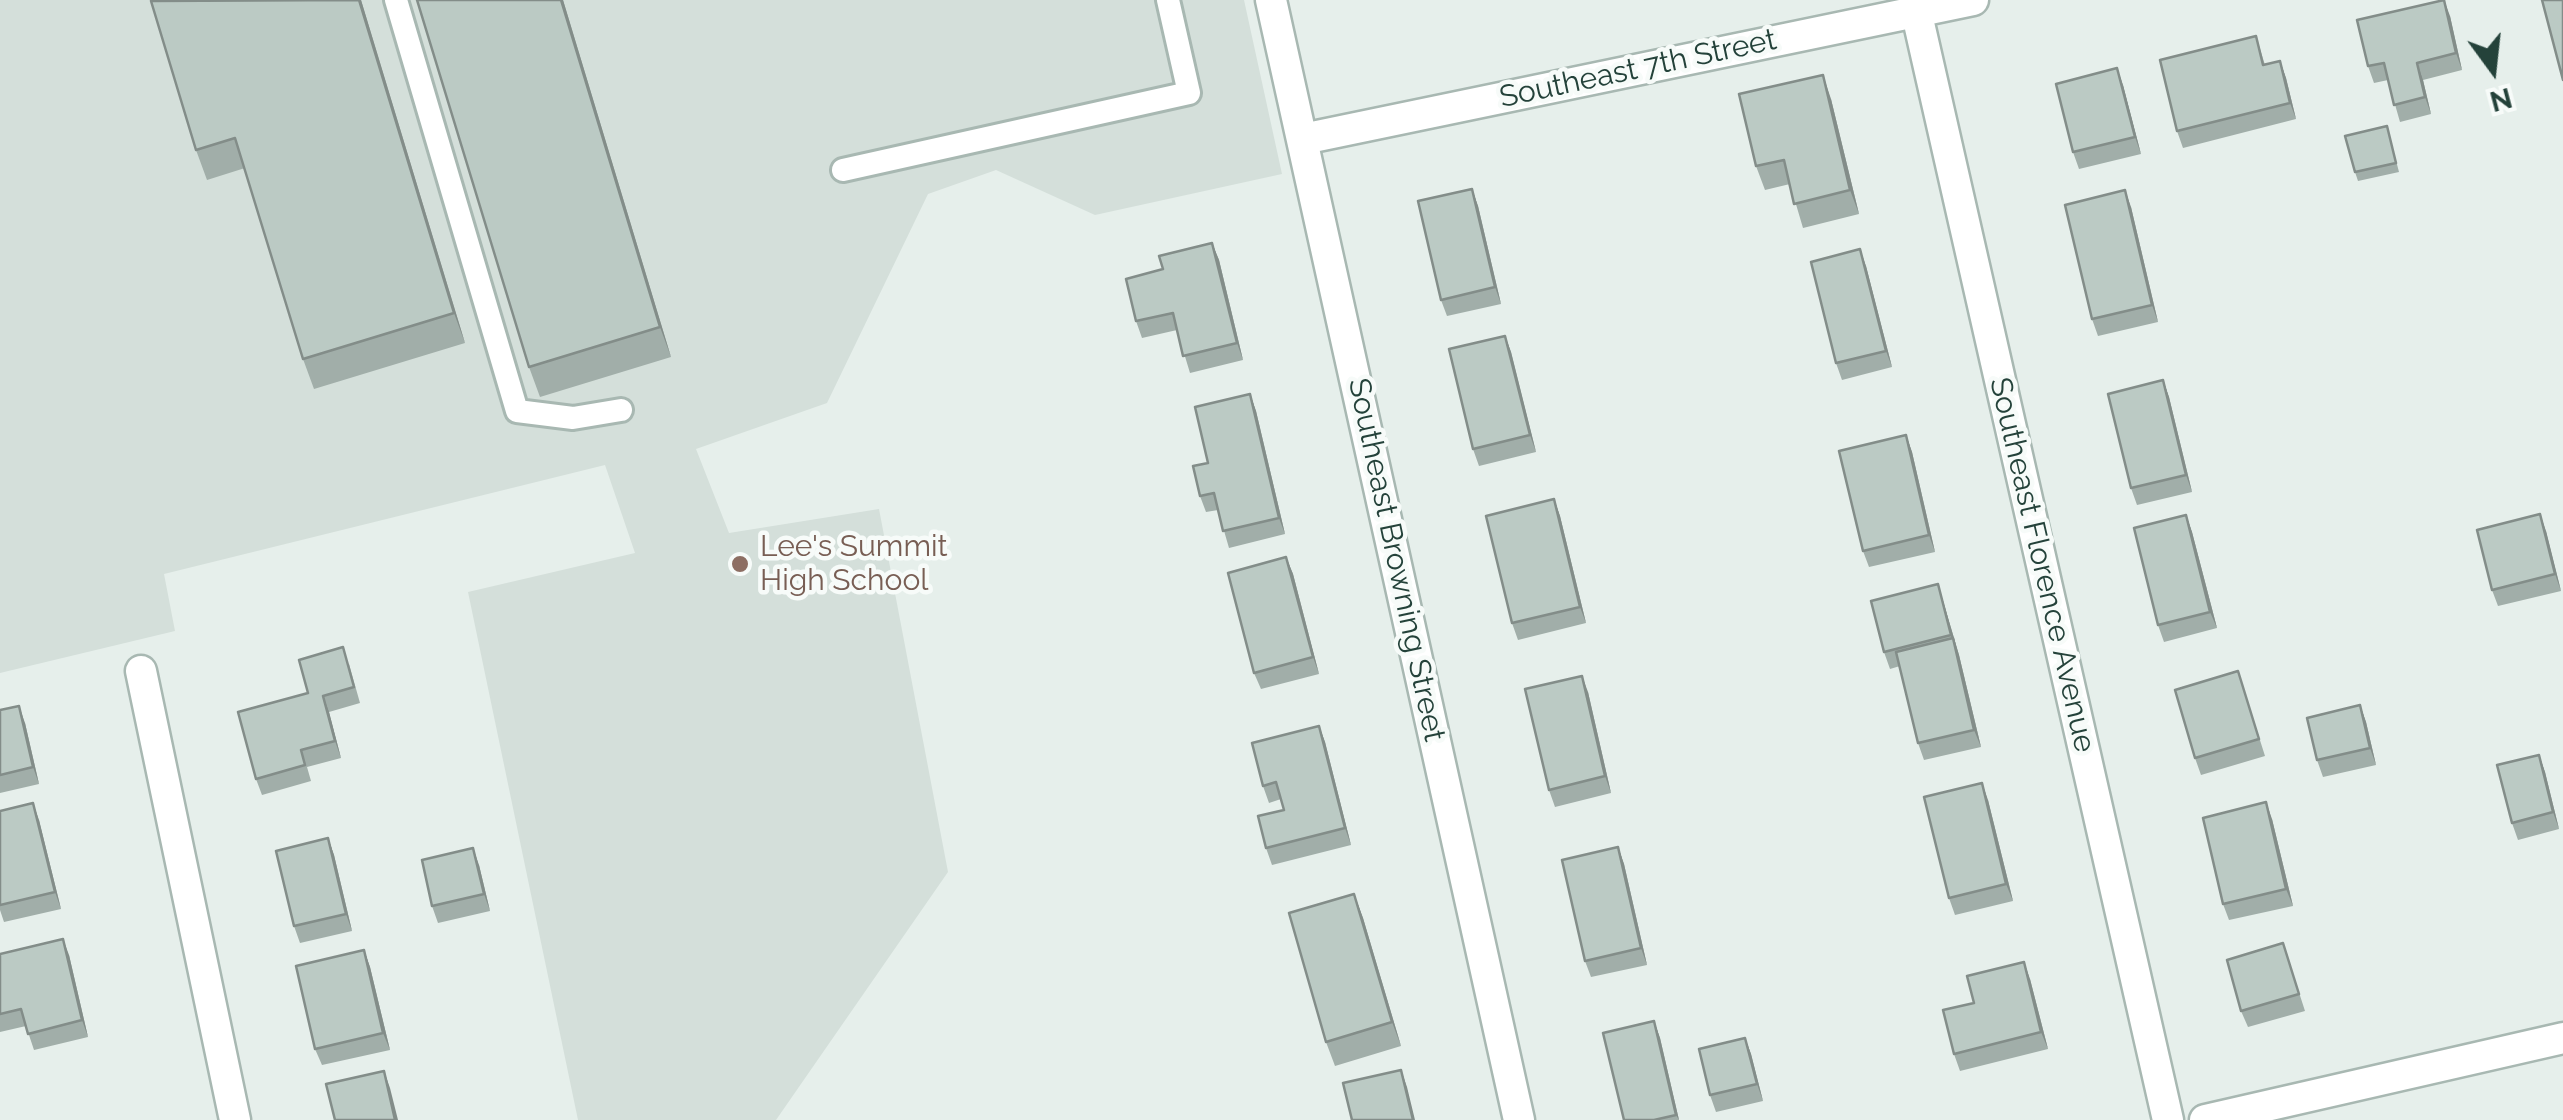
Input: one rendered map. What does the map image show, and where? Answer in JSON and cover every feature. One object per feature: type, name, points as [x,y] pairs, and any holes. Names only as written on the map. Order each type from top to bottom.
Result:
[{"type":"street","name":"Southeast Browning Street","points":[[1271,0],[1519,1120]]},
{"type":"street","name":"Southeast 7th Street","points":[[1303,139],[1973,0]]},
{"type":"street","name":"Southeast Florence Avenue","points":[[1916,10],[2168,1120]]},
{"type":"street","points":[[141,671],[235,1120]]},
{"type":"street","points":[[2205,1120],[2563,1038]]},
{"type":"lane","points":[[396,0],[517,411],[572,418],[622,410]]},
{"type":"lane","points":[[842,170],[1189,93],[1168,0]]},
{"type":"shaded area","name":"Lee's Summit High School","points":[[0,0],[1244,0],[1282,174],[1095,215],[996,170],[928,194],[827,403],[696,449],[729,533],[879,509],[948,872],[776,1120],[578,1120],[468,592],[635,553],[605,465],[164,574],[175,631],[0,673]]},
{"type":"building","points":[[359,0],[454,313],[303,359],[235,138],[196,150],[151,1]]},
{"type":"building","points":[[417,0],[561,0],[660,327],[529,367]]},
{"type":"building","points":[[2444,0],[2456,53],[2417,63],[2425,97],[2394,105],[2384,63],[2368,66],[2357,20]]},
{"type":"building","points":[[2542,0],[2563,0],[2563,80]]},
{"type":"building","points":[[2256,36],[2263,65],[2280,61],[2290,103],[2177,131],[2160,60]]},
{"type":"building","points":[[2117,68],[2135,137],[2073,152],[2056,84]]},
{"type":"building","points":[[1823,75],[1850,190],[1794,204],[1784,160],[1756,166],[1739,94]]},
{"type":"building","points":[[2387,126],[2396,163],[2355,172],[2345,136]]},
{"type":"building","points":[[1472,189],[1495,287],[1441,300],[1418,201]]},
{"type":"building","points":[[2125,190],[2152,305],[2092,319],[2065,205]]},
{"type":"building","points":[[1212,243],[1237,343],[1183,356],[1173,313],[1136,321],[1126,279],[1163,269],[1159,256]]},
{"type":"building","points":[[1860,249],[1886,351],[1836,363],[1811,262]]},
{"type":"building","points":[[1505,336],[1530,435],[1473,449],[1449,349]]},
{"type":"building","points":[[2163,380],[2186,475],[2131,488],[2108,394]]},
{"type":"building","points":[[1250,394],[1279,518],[1223,531],[1214,493],[1200,496],[1193,466],[1208,463],[1195,407]]},
{"type":"building","points":[[1906,435],[1929,535],[1863,551],[1839,451]]},
{"type":"building","points":[[1554,499],[1580,607],[1512,623],[1486,516]]},
{"type":"building","points":[[2540,514],[2555,574],[2492,590],[2477,530]]},
{"type":"building","points":[[2186,515],[2210,612],[2158,625],[2134,528]]},
{"type":"building","points":[[1286,557],[1313,657],[1254,673],[1228,573]]},
{"type":"building","points":[[1938,584],[1951,635],[1884,652],[1871,601]]},
{"type":"building","points":[[1953,638],[1974,730],[1918,743],[1896,652]]},
{"type":"building","points":[[343,647],[354,687],[323,696],[335,741],[301,750],[305,765],[256,779],[238,712],[308,693],[299,660]]},
{"type":"building","points":[[2238,671],[2259,739],[2195,758],[2175,690]]},
{"type":"building","points":[[1582,676],[1605,776],[1549,790],[1525,689]]},
{"type":"building","points":[[2360,705],[2370,748],[2317,760],[2307,718]]},
{"type":"building","points":[[19,706],[33,767],[0,775],[0,710]]},
{"type":"building","points":[[1319,726],[1345,828],[1266,848],[1258,816],[1284,810],[1276,782],[1263,786],[1252,743]]},
{"type":"building","points":[[2539,755],[2553,812],[2512,823],[2497,765]]},
{"type":"building","points":[[1982,783],[2006,884],[1949,898],[1924,797]]},
{"type":"building","points":[[2266,802],[2286,889],[2223,904],[2203,818]]},
{"type":"building","points":[[33,803],[55,892],[0,905],[0,811]]},
{"type":"building","points":[[328,838],[346,914],[294,926],[276,851]]},
{"type":"building","points":[[1618,847],[1641,948],[1585,961],[1562,860]]},
{"type":"building","points":[[473,848],[484,894],[432,906],[422,860]]},
{"type":"building","points":[[1354,894],[1392,1022],[1326,1042],[1289,913]]},
{"type":"building","points":[[63,939],[82,1020],[28,1034],[21,1009],[0,1014],[0,954]]},
{"type":"building","points":[[2283,943],[2299,994],[2241,1011],[2227,960]]},
{"type":"building","points":[[364,950],[383,1033],[315,1049],[296,966]]},
{"type":"building","points":[[2024,962],[2041,1032],[1954,1054],[1943,1010],[1974,1003],[1967,976]]},
{"type":"building","points":[[1654,1021],[1676,1115],[1624,1120],[1603,1033]]},
{"type":"building","points":[[1745,1038],[1757,1084],[1710,1095],[1699,1049]]},
{"type":"building","points":[[1401,1070],[1413,1120],[1352,1120],[1343,1083]]},
{"type":"building","points":[[384,1071],[395,1120],[335,1120],[326,1084]]},
{"type":"place","name":"Lee's Summit High School","points":[[740,564]]}]
